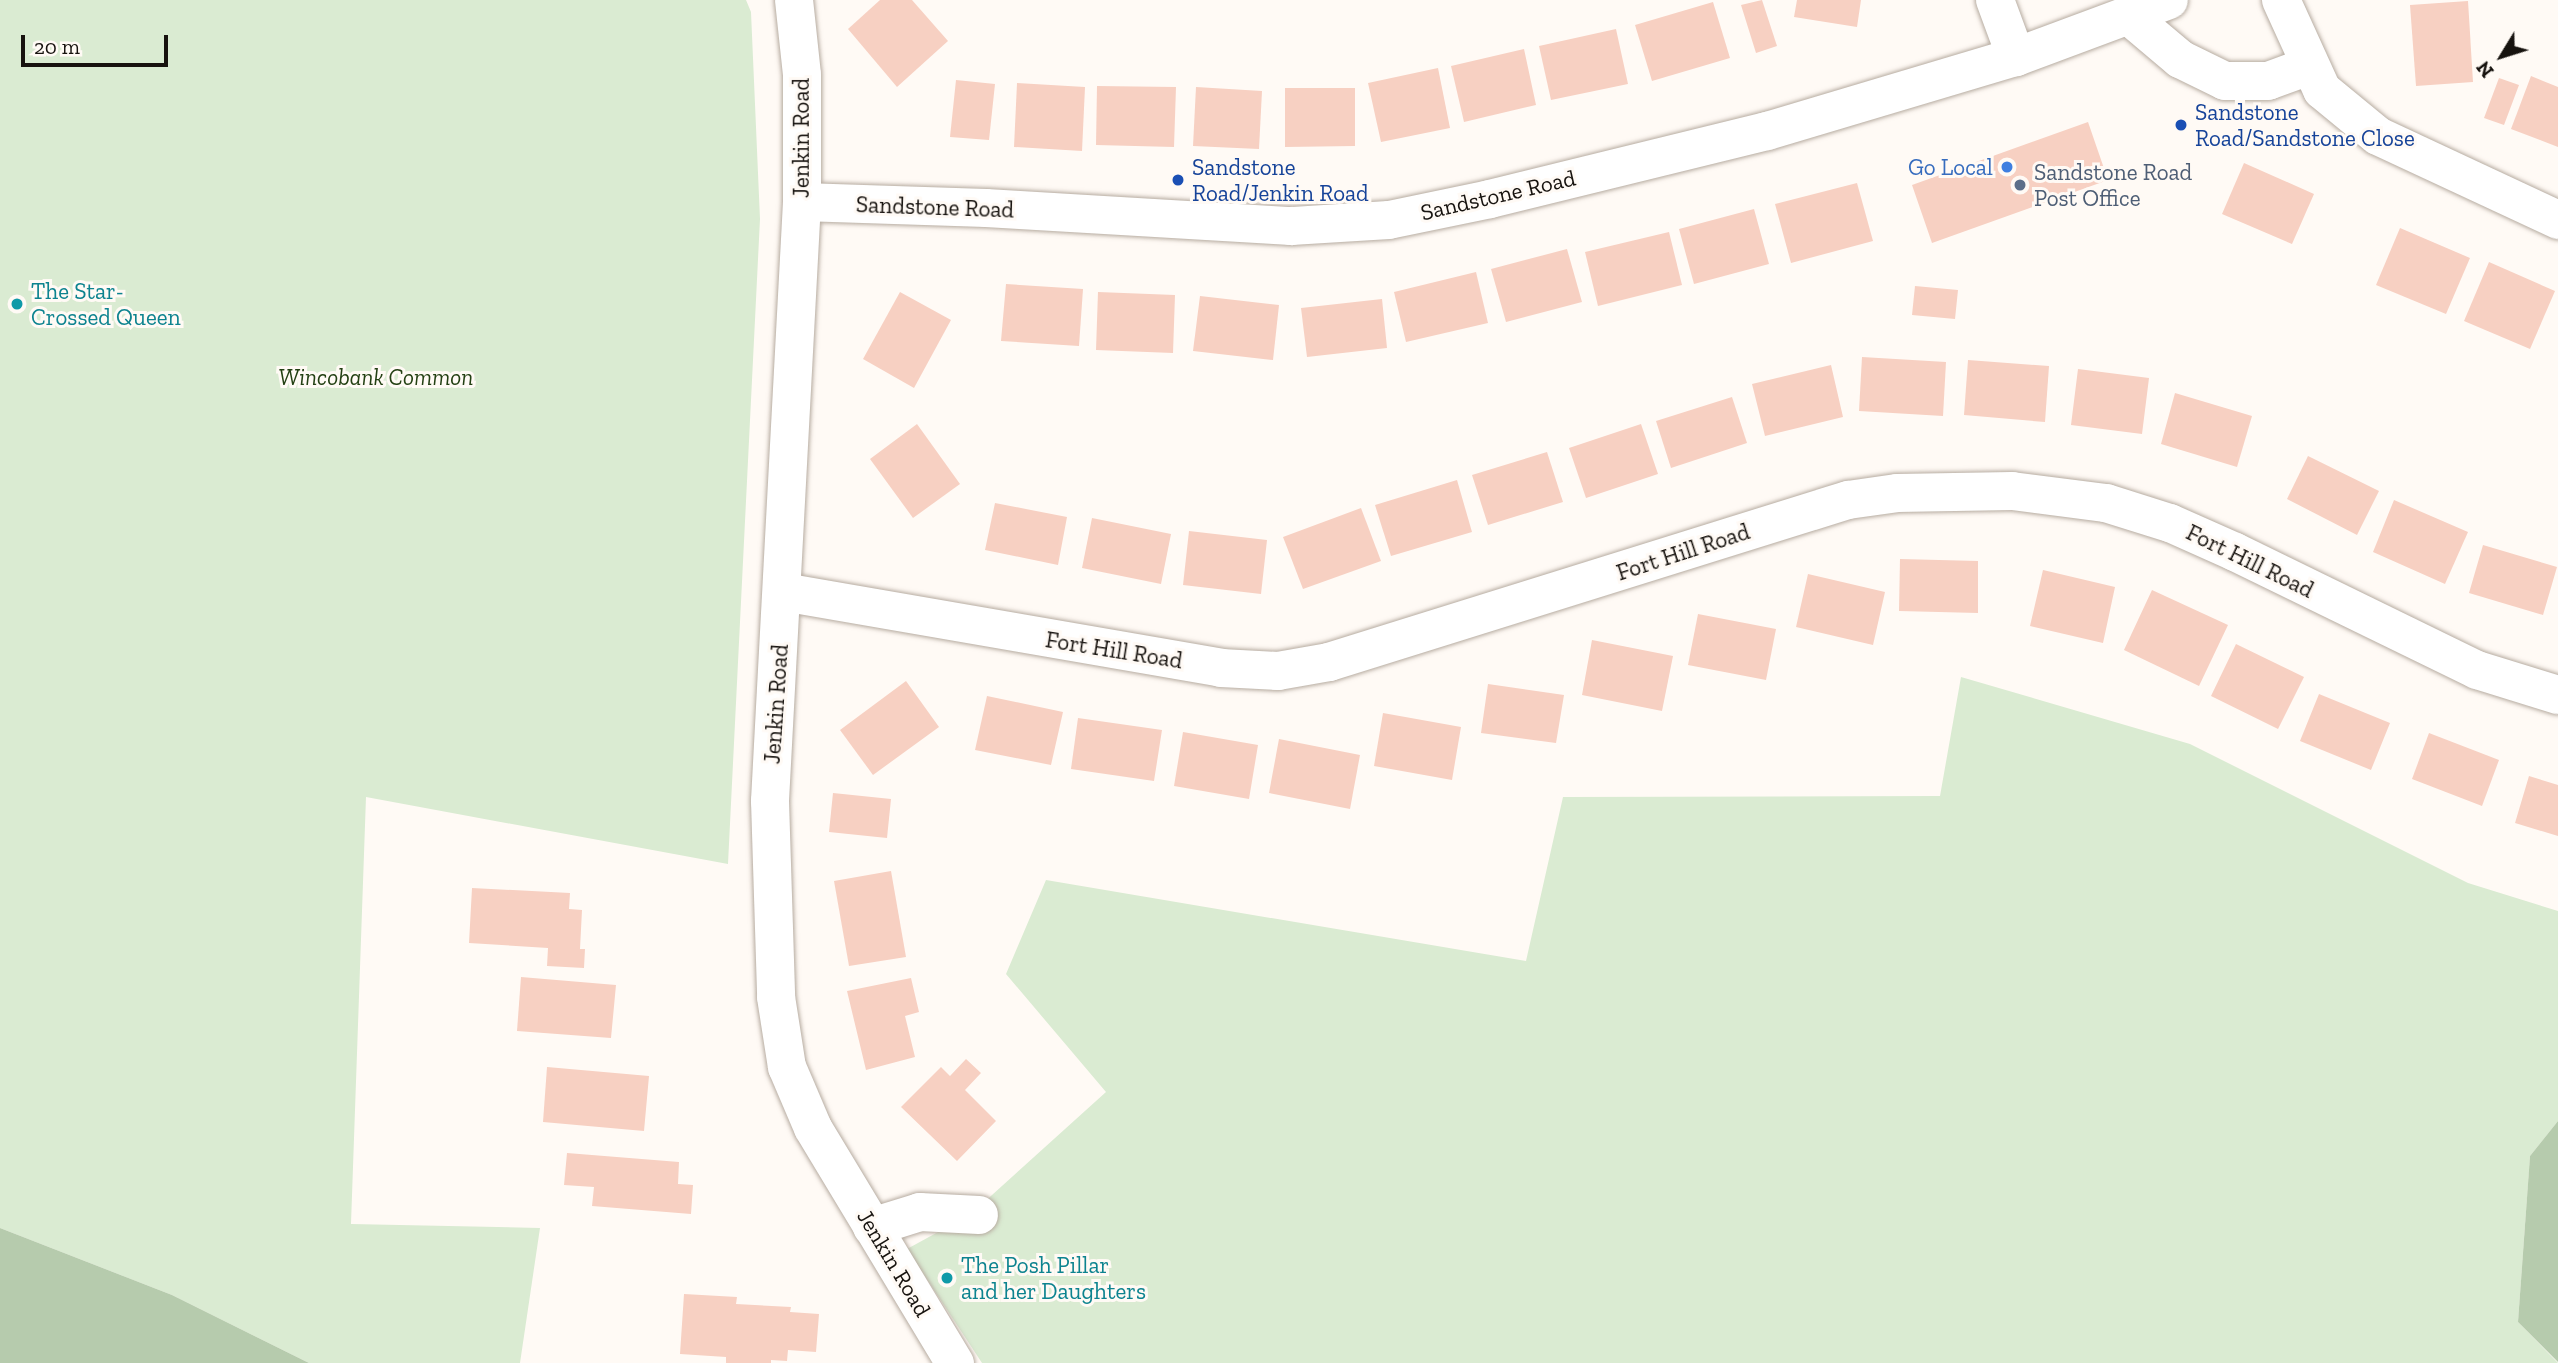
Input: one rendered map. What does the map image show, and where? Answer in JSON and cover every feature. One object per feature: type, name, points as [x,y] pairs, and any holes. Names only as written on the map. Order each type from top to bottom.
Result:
[{"type":"street","name":"Jenkin Road","points":[[794,0],[802,75],[802,202],[770,801],[776,997],[787,1067],[813,1128],[955,1363]]},
{"type":"street","points":[[1994,0],[2016,57]]},
{"type":"street","name":"Sandstone Road","points":[[802,202],[986,208],[1290,226],[1389,220],[1490,199],[1767,131],[2016,57],[2169,0]]},
{"type":"street","points":[[2281,0],[2322,90],[2378,136],[2558,220]]},
{"type":"street","points":[[2129,16],[2180,59],[2224,81],[2268,81],[2309,66]]},
{"type":"street","name":"Fort Hill Road","points":[[783,592],[1221,668],[1278,671],[1329,662],[1847,500],[1897,493],[2012,491],[2106,503],[2170,523],[2477,670],[2558,695]]},
{"type":"street","points":[[872,1227],[920,1212],[979,1215]]},
{"type":"green space","name":"Wincobank Common","points":[[0,0],[746,0],[751,12],[760,219],[728,864],[366,797],[351,1224],[540,1228],[520,1363],[309,1363],[172,1295],[0,1228]]},
{"type":"green space","points":[[1961,677],[2190,744],[2468,883],[2558,911],[2558,1121],[2530,1156],[2518,1322],[2558,1363],[982,1363],[907,1249],[971,1214],[1106,1092],[1006,974],[1046,880],[1526,961],[1563,797],[1940,796]]},
{"type":"green space","points":[[2558,1121],[2558,1362],[2518,1322],[2530,1156]]},
{"type":"green space","points":[[0,1228],[172,1295],[309,1363],[0,1363]]},
{"type":"building","points":[[880,0],[912,0],[948,41],[897,87],[848,29]]},
{"type":"building","points":[[1762,0],[1777,46],[1756,53],[1741,5]]},
{"type":"building","points":[[1797,0],[1861,0],[1857,27],[1794,17]]},
{"type":"building","points":[[2468,1],[2473,82],[2416,86],[2410,5]]},
{"type":"building","points":[[1713,2],[1730,58],[1652,81],[1635,25]]},
{"type":"building","points":[[1616,29],[1628,84],[1551,100],[1539,46]]},
{"type":"building","points":[[1524,49],[1536,105],[1464,122],[1451,66]]},
{"type":"building","points":[[1438,68],[1450,128],[1381,142],[1368,83]]},
{"type":"building","points":[[2531,76],[2558,87],[2558,147],[2511,129]]},
{"type":"building","points":[[2499,78],[2519,85],[2504,125],[2484,118]]},
{"type":"building","points":[[956,80],[995,84],[989,140],[950,137]]},
{"type":"building","points":[[1017,83],[1085,87],[1082,151],[1014,147]]},
{"type":"building","points":[[1097,86],[1176,87],[1174,147],[1096,145]]},
{"type":"building","points":[[1196,87],[1262,91],[1259,149],[1193,146]]},
{"type":"building","points":[[1285,88],[1355,88],[1355,146],[1285,147]]},
{"type":"building","points":[[2088,122],[2108,180],[1932,243],[1912,185]]},
{"type":"building","points":[[2244,163],[2314,194],[2292,244],[2222,214]]},
{"type":"building","points":[[1857,183],[1873,241],[1791,263],[1775,204]]},
{"type":"building","points":[[1754,209],[1769,264],[1694,284],[1679,229]]},
{"type":"building","points":[[2400,228],[2470,258],[2446,314],[2376,285]]},
{"type":"building","points":[[1669,232],[1682,285],[1598,306],[1585,252]]},
{"type":"building","points":[[1567,249],[1582,302],[1506,322],[1491,269]]},
{"type":"building","points":[[2489,262],[2555,291],[2530,349],[2464,321]]},
{"type":"building","points":[[1476,272],[1488,323],[1406,342],[1394,292]]},
{"type":"building","points":[[1006,284],[1083,289],[1079,346],[1001,341]]},
{"type":"building","points":[[1915,286],[1958,290],[1955,319],[1912,315]]},
{"type":"building","points":[[900,292],[951,320],[914,388],[863,359]]},
{"type":"building","points":[[1098,292],[1175,295],[1173,353],[1096,350]]},
{"type":"building","points":[[1200,296],[1279,305],[1273,360],[1193,351]]},
{"type":"building","points":[[1382,299],[1387,348],[1307,357],[1301,308]]},
{"type":"building","points":[[1862,357],[1946,362],[1943,416],[1859,411]]},
{"type":"building","points":[[1968,360],[2049,366],[2045,422],[1964,415]]},
{"type":"building","points":[[1831,365],[1843,417],[1765,436],[1752,384]]},
{"type":"building","points":[[2078,369],[2149,378],[2142,434],[2071,425]]},
{"type":"building","points":[[2175,393],[2252,416],[2237,467],[2161,444]]},
{"type":"building","points":[[1732,397],[1747,443],[1671,468],[1656,421]]},
{"type":"building","points":[[917,424],[960,484],[913,518],[870,459]]},
{"type":"building","points":[[1641,424],[1658,474],[1586,498],[1569,448]]},
{"type":"building","points":[[1547,452],[1563,502],[1488,525],[1472,475]]},
{"type":"building","points":[[2308,456],[2379,491],[2357,535],[2287,499]]},
{"type":"building","points":[[1457,480],[1472,532],[1391,556],[1375,505]]},
{"type":"building","points":[[2394,500],[2468,532],[2445,584],[2373,552]]},
{"type":"building","points":[[995,503],[1067,517],[1058,565],[985,550]]},
{"type":"building","points":[[1361,508],[1381,561],[1303,589],[1283,537]]},
{"type":"building","points":[[1092,518],[1171,534],[1161,584],[1082,568]]},
{"type":"building","points":[[1189,531],[1267,540],[1261,594],[1183,585]]},
{"type":"building","points":[[2483,545],[2557,567],[2543,615],[2469,593]]},
{"type":"building","points":[[1900,559],[1978,561],[1978,613],[1899,611]]},
{"type":"building","points":[[2043,570],[2115,587],[2103,643],[2030,626]]},
{"type":"building","points":[[1808,574],[1885,592],[1873,645],[1796,627]]},
{"type":"building","points":[[2152,590],[2228,625],[2199,686],[2124,650]]},
{"type":"building","points":[[1698,614],[1776,629],[1766,680],[1688,665]]},
{"type":"building","points":[[1592,640],[1673,656],[1662,711],[1582,695]]},
{"type":"building","points":[[2236,644],[2304,677],[2278,729],[2211,696]]},
{"type":"building","points":[[906,681],[939,727],[873,775],[840,730]]},
{"type":"building","points":[[1488,684],[1564,695],[1556,743],[1481,733]]},
{"type":"building","points":[[2319,694],[2390,723],[2371,770],[2300,741]]},
{"type":"building","points":[[987,696],[1063,712],[1051,765],[975,750]]},
{"type":"building","points":[[1383,713],[1461,727],[1452,780],[1374,766]]},
{"type":"building","points":[[1078,718],[1162,730],[1154,781],[1071,769]]},
{"type":"building","points":[[1183,732],[1258,745],[1249,799],[1174,786]]},
{"type":"building","points":[[2429,733],[2499,760],[2482,806],[2412,779]]},
{"type":"building","points":[[1279,739],[1360,755],[1350,809],[1269,793]]},
{"type":"building","points":[[2529,776],[2558,785],[2558,836],[2515,823]]},
{"type":"building","points":[[833,793],[891,799],[887,838],[829,832]]},
{"type":"building","points":[[891,871],[906,957],[849,966],[834,881]]},
{"type":"building","points":[[472,888],[570,893],[569,909],[582,910],[580,949],[585,949],[584,968],[547,966],[548,948],[469,943]]},
{"type":"building","points":[[521,977],[616,985],[611,1038],[517,1031]]},
{"type":"building","points":[[911,978],[919,1012],[905,1016],[915,1057],[866,1070],[847,991]]},
{"type":"building","points":[[966,1059],[981,1073],[965,1090],[996,1121],[957,1161],[901,1107],[941,1067],[950,1076]]},
{"type":"building","points":[[547,1067],[649,1076],[644,1131],[543,1122]]},
{"type":"building","points":[[567,1153],[679,1162],[678,1184],[693,1185],[691,1214],[592,1206],[594,1187],[564,1185]]},
{"type":"building","points":[[684,1294],[737,1297],[736,1304],[791,1307],[790,1312],[819,1314],[816,1352],[788,1350],[787,1361],[771,1360],[771,1363],[726,1363],[726,1357],[680,1354]]},
{"type":"place","name":"Sandstone Road/Sandstone Close","points":[[2181,125]]},
{"type":"place","name":"Go Local","points":[[2007,167]]},
{"type":"place","name":"Sandstone Road/Jenkin Road","points":[[1178,180]]},
{"type":"place","name":"Sandstone Road Post Office","points":[[2020,185]]},
{"type":"place","name":"The Star- Crossed Queen","points":[[17,304]]},
{"type":"place","name":"The Posh Pillar and her Daughters","points":[[947,1278]]}]
